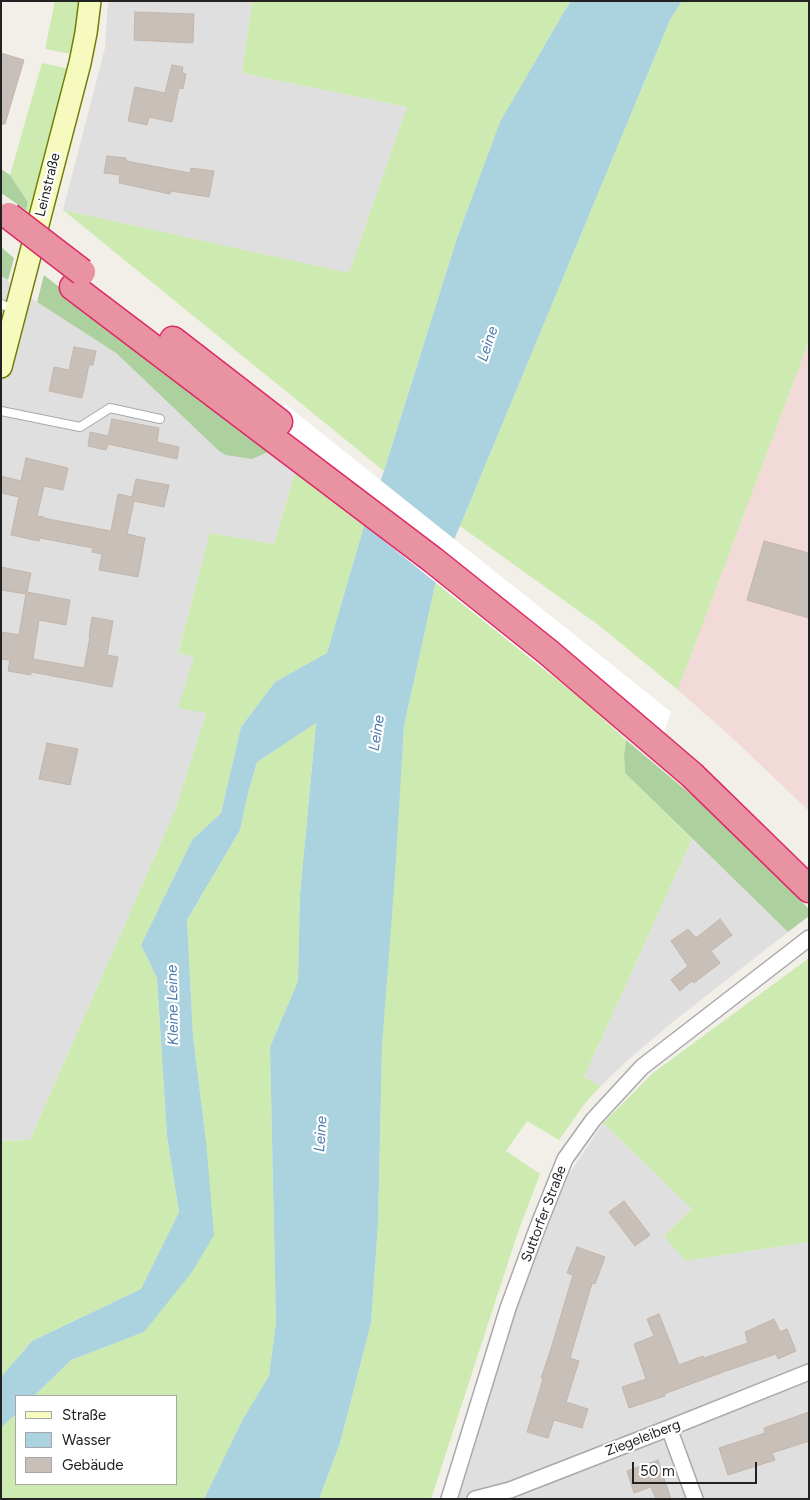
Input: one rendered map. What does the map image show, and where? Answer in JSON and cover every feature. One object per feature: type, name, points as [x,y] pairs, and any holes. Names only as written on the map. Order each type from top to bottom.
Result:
[{"type":"highway","points":[[4,219],[78,280],[240,403],[548,652],[662,738],[692,775],[807,879]]},
{"type":"main road","name":"Leinstraße","points":[[1,367],[8,308],[80,63],[90,1]]},
{"type":"street","name":"Suttorfer Straße","points":[[449,1499],[508,1308],[565,1159],[593,1120],[642,1067],[809,938]]},
{"type":"street","name":"Ziegeleiberg","points":[[475,1499],[511,1494],[809,1372]]},
{"type":"street","points":[[669,1428],[695,1499]]},
{"type":"lane","points":[[1,411],[80,426],[110,408],[160,419]]},
{"type":"shaded area","points":[[108,1],[252,1],[242,73],[407,107],[349,274],[63,210],[105,48]]},
{"type":"shaded area","points":[[1,276],[37,302],[116,353],[219,451],[252,459],[268,452],[295,473],[274,544],[210,533],[178,653],[194,657],[206,713],[176,808],[30,1140],[1,1141]]},
{"type":"shaded area","points":[[809,341],[809,811],[728,734],[678,690]]},
{"type":"shaded area","points":[[692,839],[788,932],[674,1021],[631,1057],[601,1086],[584,1077]]},
{"type":"shaded area","points":[[603,1123],[692,1209],[685,1261],[809,1242],[809,1499],[458,1499],[510,1322],[560,1188]]},
{"type":"green space","points":[[55,1],[79,1],[71,54],[45,49]]},
{"type":"green space","points":[[252,1],[571,1],[500,123],[457,238],[384,471],[63,210],[349,273],[407,107],[242,73]]},
{"type":"green space","points":[[682,1],[809,1],[809,341],[678,690],[597,624],[460,526],[670,20]]},
{"type":"green space","points":[[42,63],[69,69],[31,215],[26,210],[28,202],[10,175]]},
{"type":"green space","points":[[1,169],[10,175],[28,202],[26,210],[1,193]]},
{"type":"green space","points":[[1,247],[14,258],[8,280],[1,276]]},
{"type":"green space","points":[[44,275],[268,452],[252,459],[226,455],[219,451],[116,353],[37,302]]},
{"type":"green space","points":[[295,473],[364,526],[327,653],[275,682],[241,727],[221,813],[192,840],[141,945],[157,978],[167,1136],[179,1212],[141,1289],[32,1341],[1,1377],[1,1141],[30,1140],[176,808],[206,713],[178,708],[194,657],[178,653],[210,533],[274,544]]},
{"type":"green space","points":[[436,581],[573,691],[626,740],[624,756],[625,773],[692,839],[584,1077],[601,1086],[586,1102],[559,1140],[527,1121],[506,1151],[540,1174],[517,1235],[431,1499],[319,1499],[340,1443],[371,1323],[378,1224],[382,1046],[404,726]]},
{"type":"green space","points":[[316,722],[300,895],[298,981],[270,1047],[276,1322],[269,1376],[243,1419],[204,1499],[1,1499],[1,1428],[15,1415],[15,1485],[178,1485],[178,1395],[35,1395],[71,1360],[144,1332],[206,1141],[193,1036],[187,920],[240,830],[257,762]]},
{"type":"green space","points":[[626,740],[694,797],[771,870],[809,909],[809,916],[788,932],[625,773],[624,756]]},
{"type":"green space","points":[[809,958],[809,1242],[685,1261],[664,1236],[692,1209],[603,1123],[653,1073]]},
{"type":"water","points":[[571,1],[682,1],[670,20],[436,581],[404,726],[382,1046],[378,1224],[371,1323],[340,1443],[319,1499],[204,1499],[243,1419],[269,1376],[276,1322],[270,1047],[298,981],[300,895],[316,723],[257,762],[240,830],[187,920],[193,1036],[206,1141],[214,1235],[192,1272],[144,1332],[71,1360],[35,1395],[15,1395],[15,1415],[1,1428],[1,1377],[32,1341],[141,1289],[179,1212],[167,1136],[157,978],[141,945],[192,840],[221,813],[241,727],[275,682],[327,653],[364,526],[384,471],[457,238],[500,122]]},
{"type":"pier","points":[[285,404],[671,712],[655,758],[269,449]]},
{"type":"building","points":[[135,12],[194,14],[193,43],[134,40]]},
{"type":"building","points":[[1,53],[24,60],[5,124],[1,124]]},
{"type":"building","points":[[172,65],[183,67],[182,73],[186,74],[183,89],[179,88],[172,122],[149,117],[147,125],[128,121],[135,87],[165,93]]},
{"type":"building","points":[[107,156],[126,158],[126,161],[190,173],[191,168],[214,171],[209,197],[171,191],[170,194],[119,183],[120,175],[104,173]]},
{"type":"building","points":[[74,347],[96,351],[93,365],[89,365],[82,398],[49,391],[54,367],[69,370]]},
{"type":"building","points":[[112,419],[159,428],[157,442],[179,447],[177,459],[108,444],[106,450],[88,446],[90,432],[108,436]]},
{"type":"building","points":[[26,458],[68,468],[63,490],[44,486],[37,516],[111,531],[118,494],[132,497],[136,479],[169,485],[164,507],[134,501],[127,534],[145,538],[138,577],[99,570],[102,554],[92,552],[93,548],[40,538],[39,541],[11,535],[19,497],[1,493],[1,476],[21,481]]},
{"type":"building","points":[[764,541],[809,553],[809,618],[747,600]]},
{"type":"building","points":[[1,567],[31,573],[27,592],[70,600],[66,625],[39,620],[33,659],[84,668],[92,617],[113,621],[107,655],[118,657],[112,687],[31,672],[31,675],[8,671],[10,660],[1,659],[1,632],[19,635],[26,594],[1,590]]},
{"type":"building","points":[[47,743],[78,749],[70,785],[39,779]]},
{"type":"building","points":[[720,919],[732,935],[711,951],[720,963],[680,991],[671,980],[688,966],[671,941],[688,929],[696,938]]},
{"type":"building","points":[[624,1201],[650,1235],[635,1246],[609,1212]]},
{"type":"building","points":[[577,1247],[605,1257],[595,1284],[592,1283],[570,1358],[579,1361],[566,1402],[588,1409],[582,1428],[554,1420],[548,1438],[527,1432],[543,1379],[541,1378],[573,1275],[567,1273]]},
{"type":"building","points":[[659,1314],[679,1365],[748,1343],[745,1332],[774,1319],[780,1332],[787,1329],[796,1351],[778,1359],[776,1354],[726,1371],[664,1394],[665,1396],[629,1408],[622,1387],[646,1379],[634,1344],[654,1336],[647,1319]]},
{"type":"building","points":[[809,1412],[809,1441],[772,1453],[775,1460],[728,1475],[719,1448],[765,1433],[764,1428]]},
{"type":"building","points":[[658,1460],[671,1499],[656,1499],[651,1487],[634,1493],[627,1471]]},
{"type":"water label","name":"Leine","points":[[488,344]]},
{"type":"water label","name":"Leine","points":[[377,733]]},
{"type":"water label","name":"Kleine Leine","points":[[173,1005]]},
{"type":"water label","name":"Leine","points":[[321,1134]]}]
